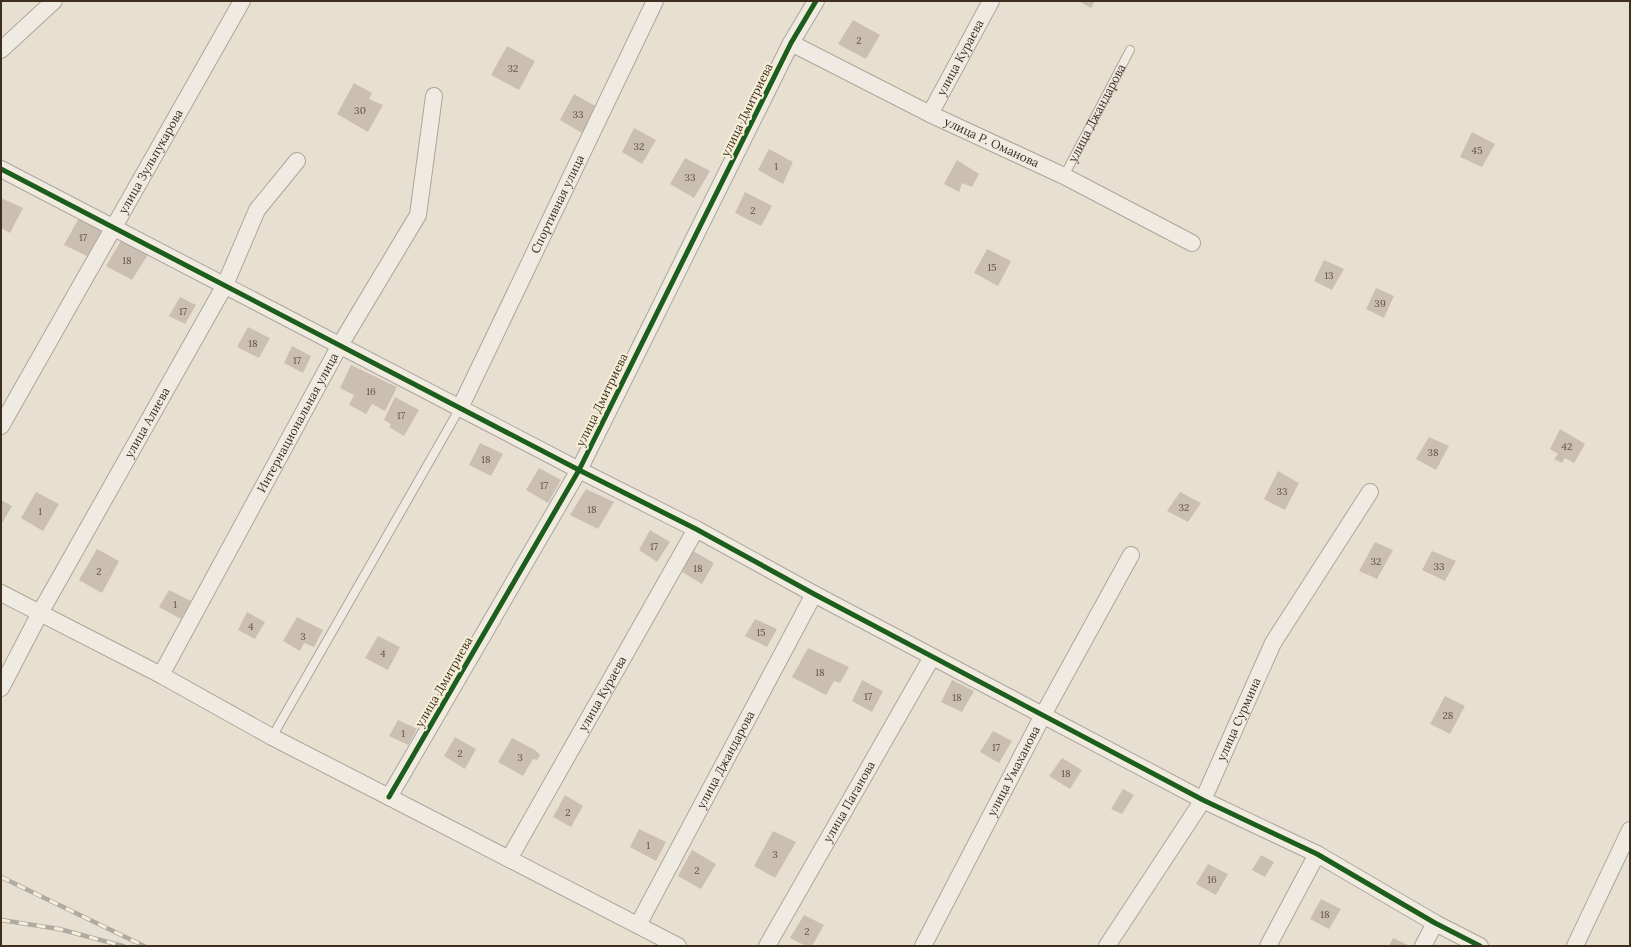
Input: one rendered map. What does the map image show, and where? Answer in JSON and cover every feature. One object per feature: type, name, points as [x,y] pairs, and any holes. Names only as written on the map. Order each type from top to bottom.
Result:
[{"type":"street","points":[[4,43],[54,1]]},
{"type":"street","name":"улица Зульпукарова","points":[[1,426],[115,228],[242,1]]},
{"type":"street","name":"Спортивная улица","points":[[460,408],[656,1]]},
{"type":"street","name":"улица Дмитриева","points":[[388,798],[579,470],[791,43],[816,1]]},
{"type":"street","name":"улица Кураева","points":[[930,114],[991,1]]},
{"type":"street","name":"улица Р. Оманова","points":[[791,43],[930,114],[1064,176],[1192,243]]},
{"type":"street","name":"Интернациональная улица","points":[[161,676],[340,345],[418,215],[434,96]]},
{"type":"street","name":"улица Алиева","points":[[1,688],[40,613],[225,285],[257,210],[297,161]]},
{"type":"street","points":[[1,169],[579,470],[696,529],[814,594],[1203,800],[1317,854],[1436,923],[1480,946]]},
{"type":"street","name":"улица Сурмина","points":[[1107,946],[1203,800],[1273,643],[1370,492]]},
{"type":"street","name":"улица Кураева","points":[[508,858],[696,529]]},
{"type":"street","name":"улица Умаханова","points":[[922,946],[1131,555]]},
{"type":"street","points":[[1,593],[161,676],[388,798],[678,946]]},
{"type":"street","name":"улица Джандарова","points":[[638,925],[814,594]]},
{"type":"street","name":"улица Паганова","points":[[767,946],[932,657]]},
{"type":"street","points":[[1575,946],[1630,830]]},
{"type":"street","points":[[1268,946],[1317,854]]},
{"type":"street","points":[[1423,946],[1436,923]]},
{"type":"lane","name":"улица Джандарова","points":[[1064,176],[1130,50]]},
{"type":"lane","points":[[272,737],[460,408]]},
{"type":"building","points":[[1078,1],[1095,1],[1091,8]]},
{"type":"building","points":[[853,20],[880,35],[866,59],[838,44]]},
{"type":"building","points":[[507,46],[535,61],[519,90],[491,75]]},
{"type":"building","points":[[354,83],[372,93],[369,99],[383,105],[368,132],[337,114]]},
{"type":"building","points":[[574,94],[597,107],[582,133],[560,120]]},
{"type":"building","points":[[634,128],[656,140],[642,164],[622,152]]},
{"type":"building","points":[[1472,132],[1495,144],[1482,167],[1460,157]]},
{"type":"building","points":[[769,149],[793,162],[783,184],[758,170]]},
{"type":"building","points":[[685,158],[710,171],[694,198],[670,184]]},
{"type":"building","points":[[957,160],[979,174],[972,187],[962,183],[959,192],[944,184]]},
{"type":"building","points":[[745,192],[772,206],[761,226],[735,213]]},
{"type":"building","points":[[1,198],[23,208],[10,233],[1,228]]},
{"type":"building","points":[[80,216],[103,229],[87,256],[64,245]]},
{"type":"building","points":[[122,239],[149,253],[132,280],[106,266]]},
{"type":"building","points":[[987,249],[1011,261],[998,286],[974,273]]},
{"type":"building","points":[[1324,260],[1344,269],[1332,290],[1314,281]]},
{"type":"building","points":[[1376,288],[1394,296],[1384,318],[1366,309]]},
{"type":"building","points":[[180,297],[196,305],[185,324],[169,316]]},
{"type":"building","points":[[248,327],[270,338],[259,358],[237,347]]},
{"type":"building","points":[[292,346],[311,356],[303,373],[284,363]]},
{"type":"building","points":[[351,365],[397,387],[385,411],[372,404],[366,414],[349,405],[354,395],[340,388]]},
{"type":"building","points":[[395,397],[419,410],[404,436],[389,427],[391,424],[384,420]]},
{"type":"building","points":[[1560,429],[1585,444],[1574,463],[1565,458],[1562,463],[1554,459],[1558,454],[1550,449]]},
{"type":"building","points":[[1429,437],[1449,446],[1436,470],[1416,459]]},
{"type":"building","points":[[480,443],[503,454],[491,476],[469,465]]},
{"type":"building","points":[[539,468],[561,480],[548,503],[526,490]]},
{"type":"building","points":[[1278,471],[1299,483],[1285,510],[1264,499]]},
{"type":"building","points":[[586,489],[614,502],[598,529],[570,515]]},
{"type":"building","points":[[36,492],[59,504],[43,531],[21,518]]},
{"type":"building","points":[[1180,492],[1201,503],[1188,522],[1167,511]]},
{"type":"building","points":[[1,500],[12,506],[1,525]]},
{"type":"building","points":[[650,530],[670,542],[657,562],[639,550]]},
{"type":"building","points":[[1375,542],[1393,550],[1377,579],[1359,571]]},
{"type":"building","points":[[97,549],[119,561],[102,593],[79,580]]},
{"type":"building","points":[[693,551],[714,563],[702,584],[682,572]]},
{"type":"building","points":[[1432,551],[1456,561],[1445,581],[1422,570]]},
{"type":"building","points":[[169,590],[191,601],[181,619],[159,607]]},
{"type":"building","points":[[247,612],[265,622],[255,639],[238,630]]},
{"type":"building","points":[[297,617],[323,630],[314,647],[304,643],[300,651],[283,641]]},
{"type":"building","points":[[755,619],[777,629],[767,647],[745,636]]},
{"type":"building","points":[[378,636],[400,647],[388,670],[365,658]]},
{"type":"building","points":[[808,648],[849,667],[840,683],[834,681],[826,695],[792,677]]},
{"type":"building","points":[[862,680],[883,691],[872,712],[852,701]]},
{"type":"building","points":[[952,680],[974,691],[962,712],[941,702]]},
{"type":"building","points":[[1445,696],[1465,706],[1450,734],[1430,724]]},
{"type":"building","points":[[398,720],[417,729],[408,745],[389,736]]},
{"type":"building","points":[[993,731],[1012,741],[999,763],[980,752]]},
{"type":"building","points":[[455,737],[476,749],[465,769],[444,756]]},
{"type":"building","points":[[512,738],[535,750],[540,755],[537,760],[533,759],[523,776],[498,762]]},
{"type":"building","points":[[1062,758],[1082,770],[1070,789],[1049,776]]},
{"type":"building","points":[[1123,789],[1134,795],[1122,814],[1111,809]]},
{"type":"building","points":[[565,795],[583,806],[571,827],[553,817]]},
{"type":"building","points":[[639,829],[666,842],[656,861],[630,847]]},
{"type":"building","points":[[773,831],[796,842],[775,878],[754,866]]},
{"type":"building","points":[[692,850],[716,864],[701,889],[678,876]]},
{"type":"building","points":[[1261,855],[1274,862],[1265,877],[1252,870]]},
{"type":"building","points":[[1208,864],[1228,874],[1216,895],[1196,884]]},
{"type":"building","points":[[1321,899],[1341,909],[1329,929],[1310,919]]},
{"type":"building","points":[[804,915],[824,925],[812,946],[806,946],[790,938]]},
{"type":"building","points":[[1393,938],[1410,946],[1389,946]]},
{"type":"railway","points":[[1,877],[144,946]]},
{"type":"railway","points":[[1,920],[59,929],[123,946]]},
{"type":"cycle path","points":[[389,797],[579,470],[791,43],[816,1]]},
{"type":"cycle path","points":[[1,169],[579,470],[696,529],[814,594],[1203,800],[1317,854],[1435,923],[1480,946]]}]
